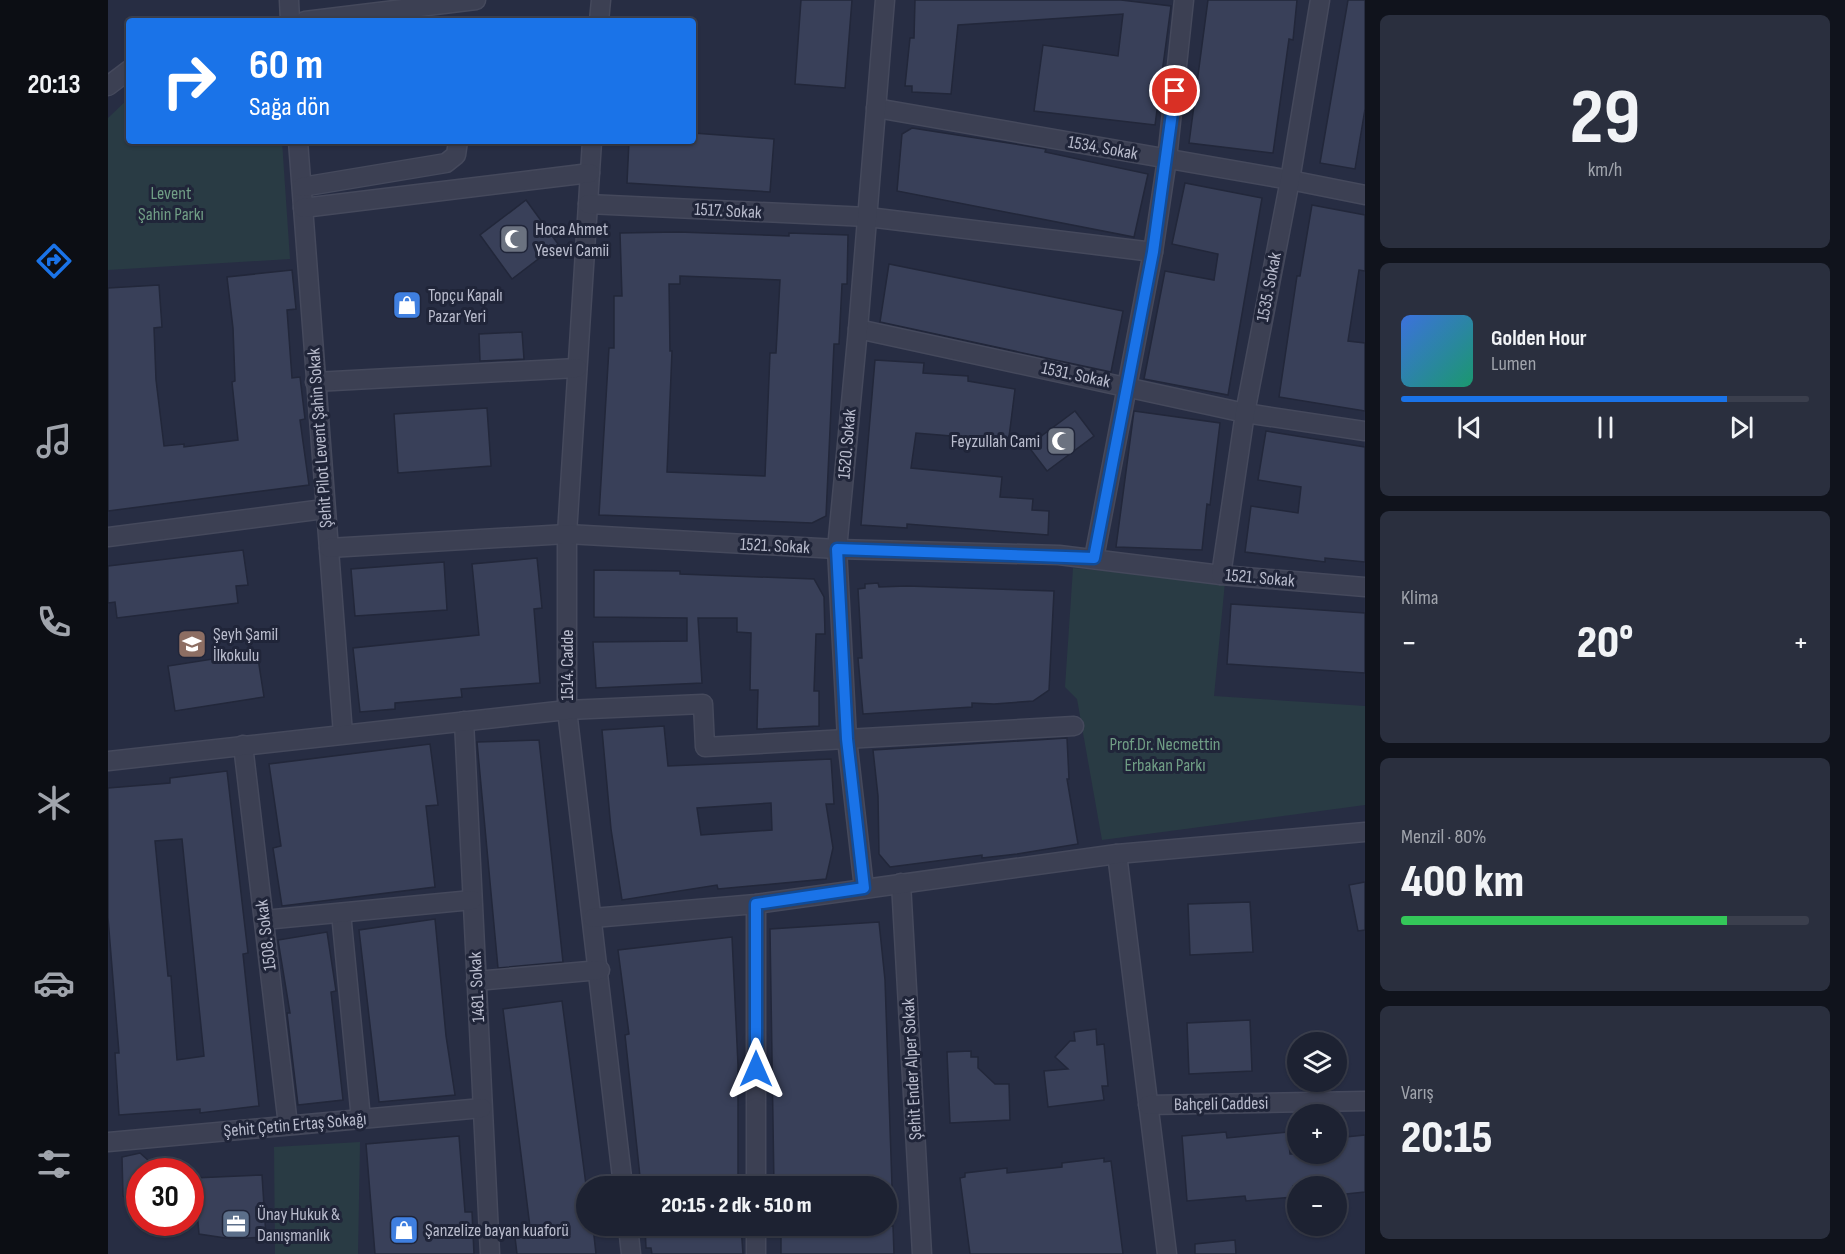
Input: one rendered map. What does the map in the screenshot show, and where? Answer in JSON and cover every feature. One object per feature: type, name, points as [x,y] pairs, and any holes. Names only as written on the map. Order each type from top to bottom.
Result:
[{"type":"street","points":[[289,0],[290,18]]},
{"type":"street","points":[[352,18],[447,12],[476,0]]},
{"type":"street","points":[[599,18],[601,0]]},
{"type":"street","name":"1520. Sokak","points":[[864,888],[847,739],[837,549],[868,217],[885,0]]},
{"type":"street","points":[[1094,558],[1153,252],[1167,159],[1184,0]]},
{"type":"street","name":"1535. Sokak","points":[[1221,575],[1245,413],[1290,180],[1320,0]]},
{"type":"street","points":[[108,86],[126,72]]},
{"type":"street","name":"1534. Sokak","points":[[876,108],[1365,195]]},
{"type":"street","name":"Şehit Pilot Levent Şahin Sokak","points":[[298,144],[324,509],[343,734]]},
{"type":"street","points":[[302,187],[446,163],[456,155],[458,144]]},
{"type":"street","name":"1514. Cadde","points":[[592,144],[567,534],[567,710],[600,970],[622,1176]]},
{"type":"street","points":[[303,208],[590,173]]},
{"type":"street","name":"1517. Sokak","points":[[588,204],[868,217],[1153,252]]},
{"type":"street","name":"1531. Sokak","points":[[858,329],[1245,413],[1365,430]]},
{"type":"street","points":[[315,382],[577,368]]},
{"type":"street","points":[[108,537],[324,509]]},
{"type":"street","name":"1521. Sokak","points":[[329,548],[567,534],[837,549],[1094,558],[1221,575],[1365,587]]},
{"type":"street","points":[[108,761],[567,710],[703,704],[705,747],[1074,726]]},
{"type":"street","name":"1481. Sokak","points":[[464,721],[489,1254]]},
{"type":"street","name":"1508. Sokak","points":[[243,745],[288,1125]]},
{"type":"street","points":[[593,918],[756,904],[1117,854],[1365,832]]},
{"type":"street","points":[[1117,854],[1167,1254]]},
{"type":"street","name":"Şehit Ender Alper Sokak","points":[[901,883],[922,1254]]},
{"type":"street","points":[[264,920],[472,900]]},
{"type":"street","points":[[756,904],[756,1176]]},
{"type":"street","points":[[341,913],[361,1119]]},
{"type":"street","points":[[476,981],[600,970]]},
{"type":"street","name":"Bahçeli Caddesi","points":[[1148,1105],[1365,1101]]},
{"type":"street","name":"Şehit Çetin Ertaş Sokağı","points":[[108,1142],[482,1108]]},
{"type":"street","points":[[629,1236],[631,1254]]},
{"type":"street","points":[[756,1236],[756,1254]]},
{"type":"green space","name":"Levent Şahin Parkı","points":[[126,101],[126,144],[282,144],[290,259],[108,270],[108,118]]},
{"type":"green space","name":"Prof.Dr. Necmettin Erbakan Parkı","points":[[1073,568],[1225,582],[1214,696],[1365,706],[1365,805],[1102,840],[1077,699],[1065,687]]},
{"type":"green space","points":[[360,1142],[358,1254],[275,1254],[274,1147]]},
{"type":"building","points":[[801,0],[852,0],[845,88],[795,84]]},
{"type":"building","points":[[915,0],[1121,0],[1171,6],[1155,125],[1034,111],[1043,45],[1118,56],[1123,14],[958,25],[951,94],[912,92],[912,86],[905,86],[910,38],[914,38]]},
{"type":"building","points":[[1208,0],[1297,0],[1293,40],[1289,39],[1273,153],[1189,143]]},
{"type":"building","points":[[1348,0],[1365,0],[1365,109],[1355,169],[1320,163]]},
{"type":"building","points":[[912,128],[1046,149],[1045,152],[1148,174],[1134,237],[897,191],[902,134]]},
{"type":"building","points":[[696,133],[774,139],[770,192],[627,183],[629,144],[696,144]]},
{"type":"building","points":[[1185,183],[1262,198],[1228,395],[1144,379],[1165,271],[1214,280],[1218,254],[1172,244]]},
{"type":"building","points":[[526,200],[558,244],[512,279],[480,235]]},
{"type":"building","points":[[1312,205],[1365,215],[1365,271],[1359,270],[1348,341],[1365,343],[1365,411],[1279,397],[1297,276],[1300,276]]},
{"type":"building","points":[[620,233],[848,235],[847,284],[842,284],[839,344],[834,344],[826,516],[812,523],[599,515],[609,348],[614,348],[614,296],[622,296]],"holes":[[[680,276],[780,280],[776,353],[770,353],[765,476],[667,472],[672,351],[670,351],[669,284],[680,284]]]},
{"type":"building","points":[[889,264],[1123,311],[1111,372],[880,322]]},
{"type":"building","points":[[292,270],[296,309],[287,310],[292,378],[300,377],[305,419],[300,420],[309,485],[108,511],[108,288],[159,285],[162,327],[154,328],[156,380],[164,446],[184,444],[184,447],[238,440],[232,382],[235,381],[233,328],[227,277]]},
{"type":"building","points":[[522,332],[524,359],[480,361],[479,334]]},
{"type":"building","points":[[875,360],[924,363],[923,373],[968,376],[968,381],[1015,389],[1008,445],[963,442],[963,437],[916,433],[911,468],[1002,477],[1000,497],[1033,499],[1032,510],[1049,511],[1048,535],[907,524],[907,528],[861,525]]},
{"type":"building","points":[[487,408],[491,466],[398,473],[394,414]]},
{"type":"building","name":"Feyzullah Cami","points":[[1075,411],[1094,436],[1047,471],[1028,446]]},
{"type":"building","points":[[1134,411],[1220,423],[1202,550],[1116,547]]},
{"type":"building","points":[[1266,431],[1365,447],[1365,562],[1325,558],[1325,562],[1245,552],[1251,506],[1298,513],[1301,487],[1258,480]]},
{"type":"building","points":[[243,550],[248,585],[236,586],[238,603],[117,618],[115,602],[108,603],[108,566]]},
{"type":"building","points":[[537,558],[542,608],[534,609],[540,683],[461,689],[462,697],[395,703],[395,709],[360,712],[353,648],[479,635],[472,564]]},
{"type":"building","points":[[444,562],[447,610],[355,616],[351,569]]},
{"type":"building","points":[[594,570],[680,571],[680,574],[814,579],[824,597],[825,634],[816,634],[814,691],[819,691],[819,726],[757,729],[758,690],[750,690],[751,633],[737,632],[737,618],[698,618],[702,683],[596,688],[593,642],[687,641],[687,618],[594,617]]},
{"type":"building","points":[[878,583],[879,587],[1054,591],[1049,690],[1033,701],[972,703],[972,707],[863,714],[858,658],[862,658],[858,589],[865,588],[865,584]]},
{"type":"building","points":[[1231,604],[1365,613],[1365,673],[1227,664]]},
{"type":"building","points":[[257,652],[264,697],[175,711],[168,666]]},
{"type":"building","points":[[664,726],[668,766],[831,759],[834,804],[826,804],[833,848],[826,879],[718,889],[717,885],[622,900],[611,829],[602,730]],"holes":[[[771,803],[772,830],[701,835],[697,808]]]},
{"type":"building","points":[[1067,738],[1069,779],[1067,779],[1078,844],[1017,854],[982,858],[982,855],[890,867],[879,854],[878,796],[873,750]]},
{"type":"building","points":[[539,740],[563,962],[498,968],[477,742]]},
{"type":"building","points":[[430,744],[438,805],[426,806],[435,887],[282,906],[273,848],[281,846],[269,764]]},
{"type":"building","points":[[227,771],[248,953],[243,954],[259,1106],[200,1113],[200,1109],[119,1115],[115,1053],[119,1053],[108,918],[108,788],[170,783],[170,778]],"holes":[[[182,839],[204,1056],[177,1060],[171,976],[168,976],[155,841]]]},
{"type":"building","points":[[1365,882],[1365,930],[1358,931],[1349,885]]},
{"type":"building","points":[[1250,902],[1253,952],[1190,955],[1188,904]]},
{"type":"building","points":[[435,919],[446,1036],[455,1095],[379,1102],[359,930]]},
{"type":"building","points":[[879,922],[885,980],[892,1176],[774,1176],[770,929]]},
{"type":"building","points":[[327,932],[336,991],[331,992],[343,1100],[298,1105],[287,1013],[290,1013],[278,940]]},
{"type":"building","points":[[732,937],[738,1065],[738,1176],[640,1176],[625,1035],[629,1034],[618,950]]},
{"type":"building","points":[[562,1001],[585,1176],[576,1176],[576,1236],[594,1236],[596,1254],[517,1254],[515,1237],[531,1235],[503,1009]]},
{"type":"building","points":[[1250,1020],[1252,1071],[1189,1074],[1187,1023]]},
{"type":"building","points":[[1096,1029],[1097,1045],[1104,1044],[1108,1086],[1102,1086],[1104,1100],[1048,1107],[1044,1071],[1068,1069],[1055,1057],[1070,1041],[1075,1041],[1074,1032]]},
{"type":"building","points":[[971,1051],[971,1057],[978,1057],[978,1068],[995,1084],[1009,1084],[1010,1120],[950,1123],[947,1052]]},
{"type":"building","points":[[1226,1132],[1227,1138],[1287,1132],[1287,1164],[1347,1164],[1347,1137],[1365,1135],[1365,1192],[1347,1194],[1347,1176],[1287,1176],[1287,1198],[1246,1201],[1245,1196],[1187,1201],[1182,1136]]},
{"type":"building","points":[[459,1136],[465,1212],[472,1212],[474,1254],[375,1254],[366,1144]]},
{"type":"building","points":[[140,1153],[146,1158],[126,1158],[126,1199],[123,1196],[122,1157]]},
{"type":"building","points":[[1104,1158],[1104,1162],[1111,1161],[1123,1254],[970,1254],[960,1178],[965,1177],[965,1173],[1007,1168],[1007,1173],[1062,1167],[1062,1163]]},
{"type":"building","points":[[262,1175],[266,1237],[232,1239],[204,1235],[204,1178]]},
{"type":"building","points":[[645,1236],[742,1236],[743,1254],[652,1254],[651,1248],[646,1248]]},
{"type":"building","points":[[781,1236],[893,1236],[894,1254],[781,1254]]},
{"type":"building","points":[[1235,1240],[1236,1254],[1195,1254],[1195,1244]]},
{"type":"place","name":"Hoca Ahmet Yesevi Camii","points":[[514,239]]},
{"type":"place","name":"Topçu Kapalı Pazar Yeri","points":[[407,305]]},
{"type":"place","name":"Feyzullah Cami","points":[[1061,441]]},
{"type":"place","name":"Şeyh Şamil İlkokulu","points":[[192,644]]},
{"type":"place","name":"Ünay Hukuk & Danışmanlık","points":[[236,1224]]},
{"type":"place","name":"Şanzelize bayan kuaforü","points":[[404,1230]]},
{"type":"route","points":[[756,1069],[756,904],[864,888],[847,739],[837,549],[1094,558],[1153,252],[1175,91]]}]
